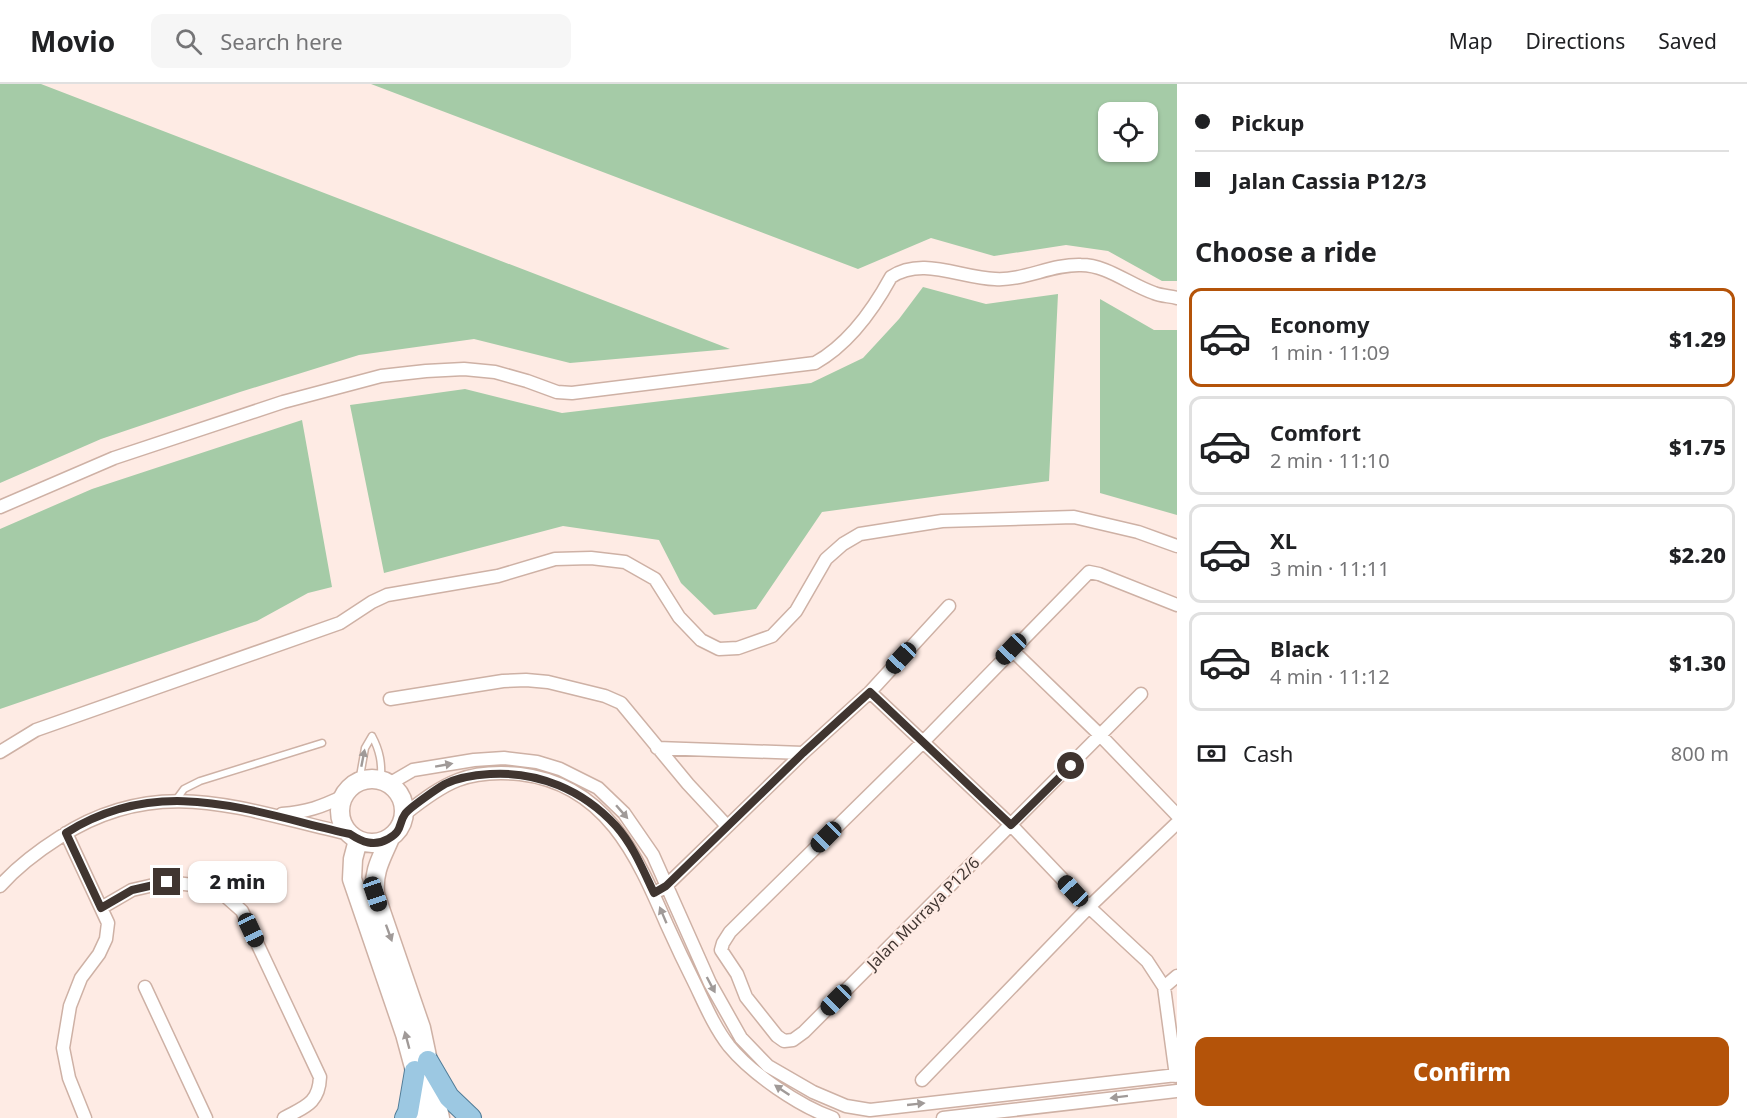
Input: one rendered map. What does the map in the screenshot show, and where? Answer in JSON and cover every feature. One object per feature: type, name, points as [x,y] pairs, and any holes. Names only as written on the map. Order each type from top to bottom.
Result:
[{"type":"main road","points":[[405,1118],[422,1066]]},
{"type":"main road","points":[[422,1066],[471,1118]]},
{"type":"street","points":[[0,507],[114,458],[283,402],[381,376],[426,370],[464,369],[495,372],[557,392],[572,393],[815,363],[831,354],[847,340],[891,277],[901,270],[912,268],[945,270],[999,280],[1082,264],[1119,276],[1155,293],[1177,298]]},
{"type":"street","points":[[0,752],[36,730],[332,626],[387,595],[498,576],[555,559],[591,558],[625,562],[655,579],[679,617],[701,640],[719,649],[738,648],[772,636],[796,611],[826,559],[843,544],[860,534],[942,521],[1074,517],[1138,532],[1177,546]]},
{"type":"street","points":[[922,743],[1011,649],[1089,572],[1177,605]]},
{"type":"street","points":[[654,893],[666,886],[803,753],[870,692],[949,606]]},
{"type":"street","points":[[1011,649],[1101,736],[1177,815]]},
{"type":"street","points":[[390,699],[503,681],[526,680],[548,682],[605,696],[621,703],[657,748],[728,826]]},
{"type":"street","points":[[385,782],[413,770],[474,760],[504,758],[537,762],[560,769],[598,788],[624,813],[652,855],[710,983],[741,1038],[768,1066],[828,1099],[846,1106],[870,1110],[1177,1076],[1164,987],[1148,961],[1089,908],[1011,825],[870,692]]},
{"type":"street","points":[[1011,825],[1141,694]]},
{"type":"street","name":"Jalan Murraya P12/6","points":[[922,743],[730,932],[723,943],[721,950],[737,974],[746,997],[777,1036],[784,1041],[793,1041],[804,1032],[1011,825]]},
{"type":"street","points":[[657,748],[803,753]]},
{"type":"street","points":[[405,814],[445,784],[469,776],[505,773],[528,775],[551,781],[587,800],[616,827],[639,862],[711,1018],[730,1046],[763,1077],[802,1104],[833,1118]]},
{"type":"street","points":[[422,1118],[422,1066],[421,1028],[375,894],[374,880],[376,867],[390,838],[400,828],[405,814],[401,796],[385,782],[370,779],[350,788],[344,796],[340,812],[345,828],[354,837],[352,879],[405,1034],[422,1066],[440,1118]]},
{"type":"street","points":[[271,814],[300,813],[317,809],[344,796]]},
{"type":"street","points":[[0,886],[36,852],[82,823],[131,805],[176,800],[224,805],[271,814],[374,843],[390,838]]},
{"type":"street","points":[[922,1080],[1089,908],[1177,823]]},
{"type":"street","points":[[66,833],[108,923],[106,939],[99,954],[81,978],[70,1006],[63,1048],[69,1078],[85,1118]]},
{"type":"street","points":[[101,908],[132,890],[167,882],[202,886],[224,895],[242,911],[320,1077],[320,1087],[316,1097],[309,1104],[284,1118]]},
{"type":"street","points":[[1164,987],[1177,976]]},
{"type":"street","points":[[145,987],[206,1118]]},
{"type":"street","points":[[943,1118],[1177,1090]]},
{"type":"lane","points":[[359,782],[365,748],[372,736],[382,762],[385,782]]},
{"type":"lane","points":[[176,800],[184,789],[200,781],[322,743]]},
{"type":"green space","points":[[0,84],[41,84],[730,349],[570,363],[474,339],[359,355],[101,439],[0,483]]},
{"type":"green space","points":[[371,84],[1177,84],[1177,281],[1162,281],[1108,251],[1066,245],[994,256],[931,238],[858,269]]},
{"type":"green space","points":[[923,287],[986,304],[1058,294],[1049,481],[822,512],[756,609],[714,615],[681,583],[659,540],[563,526],[384,573],[350,405],[465,389],[562,413],[811,383],[863,358],[899,319]]},
{"type":"green space","points":[[1100,299],[1154,330],[1177,330],[1177,515],[1100,493]]},
{"type":"green space","points":[[302,420],[332,587],[308,593],[257,621],[0,709],[0,529],[92,489]]},
{"type":"route","points":[[167,882],[132,890],[101,908],[66,833],[82,823],[131,805],[176,800],[224,805],[271,814],[350,834],[366,843],[382,842],[400,828],[405,814],[445,784],[469,776],[505,773],[528,775],[551,781],[587,800],[616,827],[639,862],[654,893],[666,886],[803,753],[870,692],[1011,825],[1071,766]]}]
